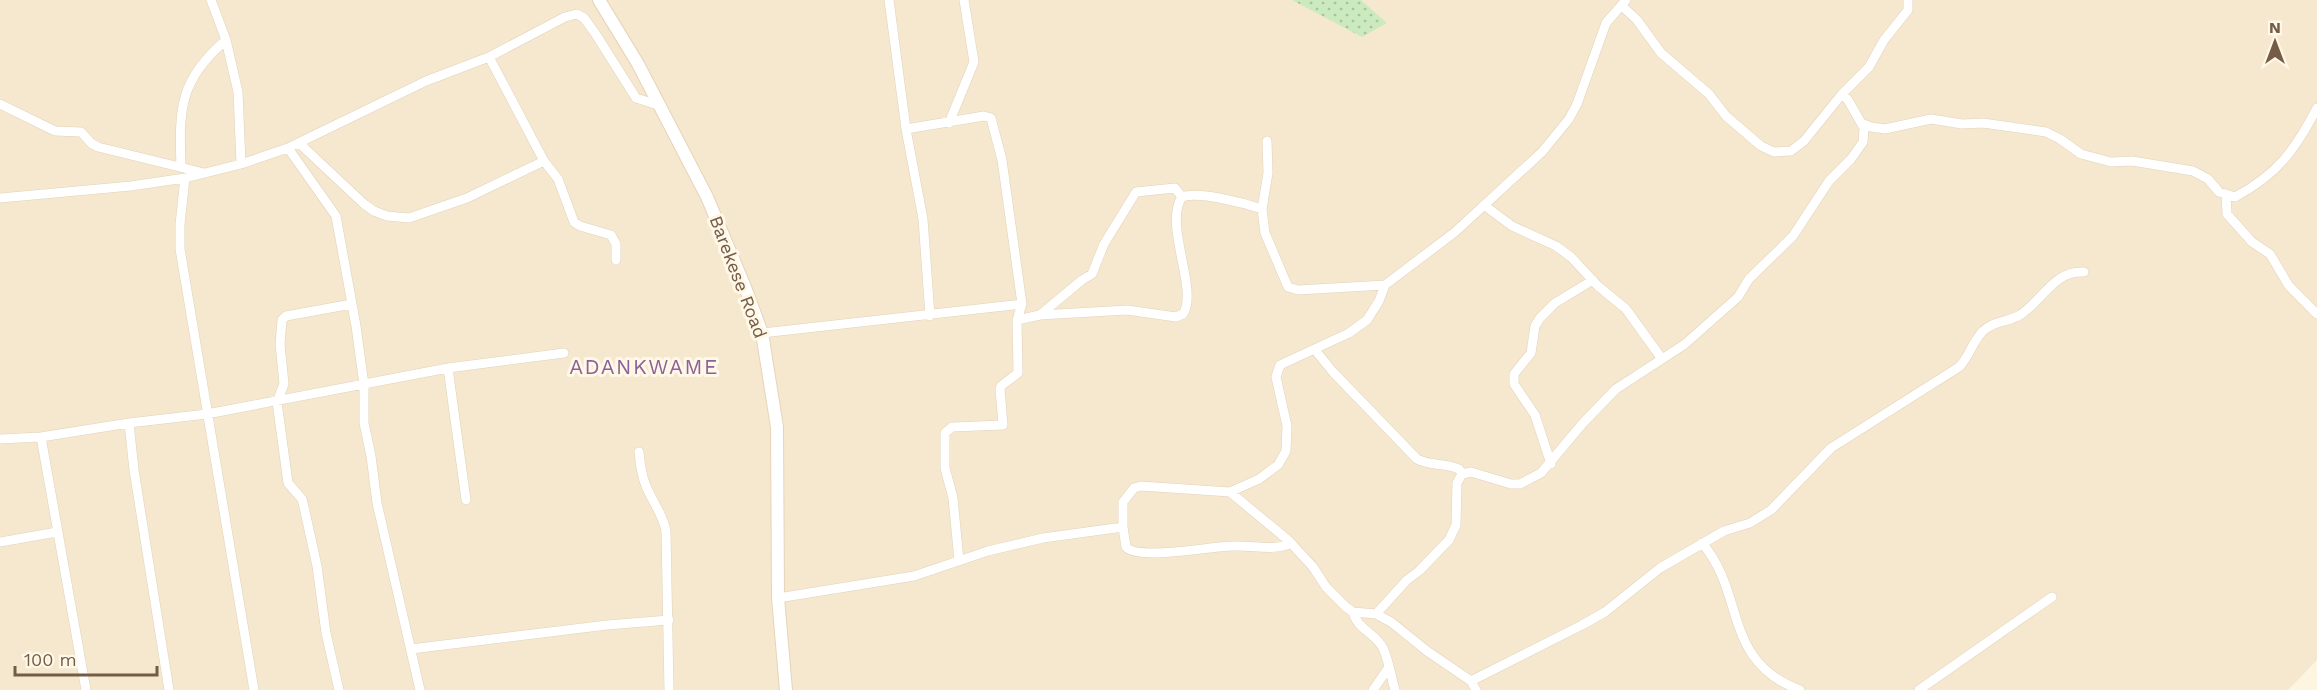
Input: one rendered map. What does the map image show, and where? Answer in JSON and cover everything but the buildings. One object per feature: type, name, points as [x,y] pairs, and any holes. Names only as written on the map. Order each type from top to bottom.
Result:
[{"type":"main road","name":"Barekese Road","points":[[599,0],[661,106],[706,196],[762,333],[777,426],[778,598],[786,690]]},
{"type":"street","points":[[211,0],[226,40],[238,92],[241,164]]},
{"type":"street","points":[[889,0],[906,129],[923,219],[930,316]]},
{"type":"street","points":[[949,123],[974,62],[964,0]]},
{"type":"street","points":[[1609,0],[1613,12]]},
{"type":"street","points":[[1293,544],[1276,549],[1230,546],[1190,551],[1135,553],[1126,547],[1123,502],[1134,488],[1141,486],[1230,492],[1259,479],[1283,459],[1286,451],[1287,426],[1276,371],[1286,361],[1315,350],[1367,321],[1385,285],[1455,232],[1527,168],[1569,119],[1577,105],[1606,22],[1623,3],[1661,53],[1709,94],[1726,116],[1761,146],[1774,152],[1791,152],[1804,141],[1842,94],[1869,67],[1884,40],[1908,10],[1908,0]]},
{"type":"street","points":[[0,198],[74,193],[185,178],[241,164],[288,148],[426,81],[489,57],[565,17],[576,14],[584,18],[595,33],[636,98],[661,106]]},
{"type":"street","points":[[181,166],[180,135],[187,87],[200,65],[226,40]]},
{"type":"street","points":[[489,57],[544,161],[558,179],[574,222],[611,235],[616,244],[616,261]]},
{"type":"street","points":[[1376,614],[1407,580],[1449,540],[1456,525],[1457,483],[1462,474],[1472,472],[1511,484],[1520,484],[1541,474],[1583,423],[1616,389],[1685,344],[1738,297],[1749,279],[1793,236],[1829,181],[1851,159],[1863,142],[1862,123],[1842,94]]},
{"type":"street","points":[[0,104],[55,131],[81,132],[98,147],[206,173]]},
{"type":"street","points":[[1862,123],[1885,129],[1930,119],[1962,124],[1983,123],[2046,132],[2081,153],[2111,162],[2133,161],[2193,171],[2208,179],[2219,192],[2235,198],[2276,171],[2300,139],[2317,108]]},
{"type":"street","points":[[906,129],[984,116],[991,118],[1002,160],[1022,304],[1017,320],[1018,373],[1001,386],[1003,425],[952,427],[945,433],[945,468],[953,498],[959,561]]},
{"type":"street","points":[[1267,141],[1268,172],[1262,209],[1268,245],[1288,286],[1298,290],[1385,285]]},
{"type":"street","points":[[299,143],[364,204],[374,211],[398,218],[409,218],[467,198],[544,161]]},
{"type":"street","points":[[288,148],[336,216],[364,385],[364,423],[377,503],[420,690]]},
{"type":"street","points":[[185,178],[180,249],[254,690]]},
{"type":"street","points":[[1040,315],[1092,274],[1104,244],[1136,192],[1175,188],[1182,197]]},
{"type":"street","points":[[2226,194],[2227,213],[2234,223],[2252,242],[2270,254],[2289,286],[2317,314]]},
{"type":"street","points":[[1017,320],[1040,315],[1127,310],[1176,317],[1183,314],[1187,300],[1178,233],[1179,201],[1182,197],[1193,195],[1243,202],[1262,209]]},
{"type":"street","points":[[1484,205],[1512,226],[1556,246],[1571,257],[1610,297],[1626,309],[1662,359]]},
{"type":"street","points":[[1353,612],[1376,614],[1391,622],[1474,686],[1605,612],[1660,568],[1702,543],[1724,531],[1750,523],[1771,510],[1831,448],[1959,368],[1967,359],[1977,338],[1990,326],[2026,311],[2064,274],[2074,271],[2084,272]]},
{"type":"street","points":[[1551,464],[1535,415],[1515,384],[1514,374],[1531,353],[1535,326],[1540,318],[1555,303],[1593,280]]},
{"type":"street","points":[[339,690],[326,633],[317,566],[304,507],[302,499],[288,483],[277,402],[284,384],[280,344],[282,320],[286,316],[351,304]]},
{"type":"street","points":[[762,333],[1022,304]]},
{"type":"street","points":[[1315,350],[1416,459],[1453,466],[1462,474]]},
{"type":"street","points":[[0,439],[41,437],[207,414],[448,368],[564,353]]},
{"type":"street","points":[[448,368],[466,501]]},
{"type":"street","points":[[129,423],[134,470],[170,690]]},
{"type":"street","points":[[41,437],[86,690]]},
{"type":"street","points":[[639,452],[640,468],[646,488],[664,520],[669,620],[669,690]]},
{"type":"street","points":[[1230,492],[1293,544],[1313,567],[1326,587],[1353,612],[1359,626],[1383,647],[1395,690]]},
{"type":"street","points":[[778,598],[914,576],[988,551],[1043,538],[1123,527]]},
{"type":"street","points":[[0,542],[57,532]]},
{"type":"street","points":[[1702,543],[1714,557],[1723,575],[1737,623],[1754,658],[1762,668],[1800,690]]},
{"type":"street","points":[[1919,690],[2052,597]]},
{"type":"street","points":[[411,649],[608,625],[669,620]]},
{"type":"street","points":[[1372,690],[1389,667]]},
{"type":"shaded area","points":[[0,0],[1292,0],[1387,23],[1361,0],[2317,0],[2317,660],[2288,690],[0,690]]},
{"type":"green space","points":[[1292,0],[1361,0],[1387,23],[1362,37]]},
{"type":"district","name":"ADANKWAME","points":[[644,367]]}]
